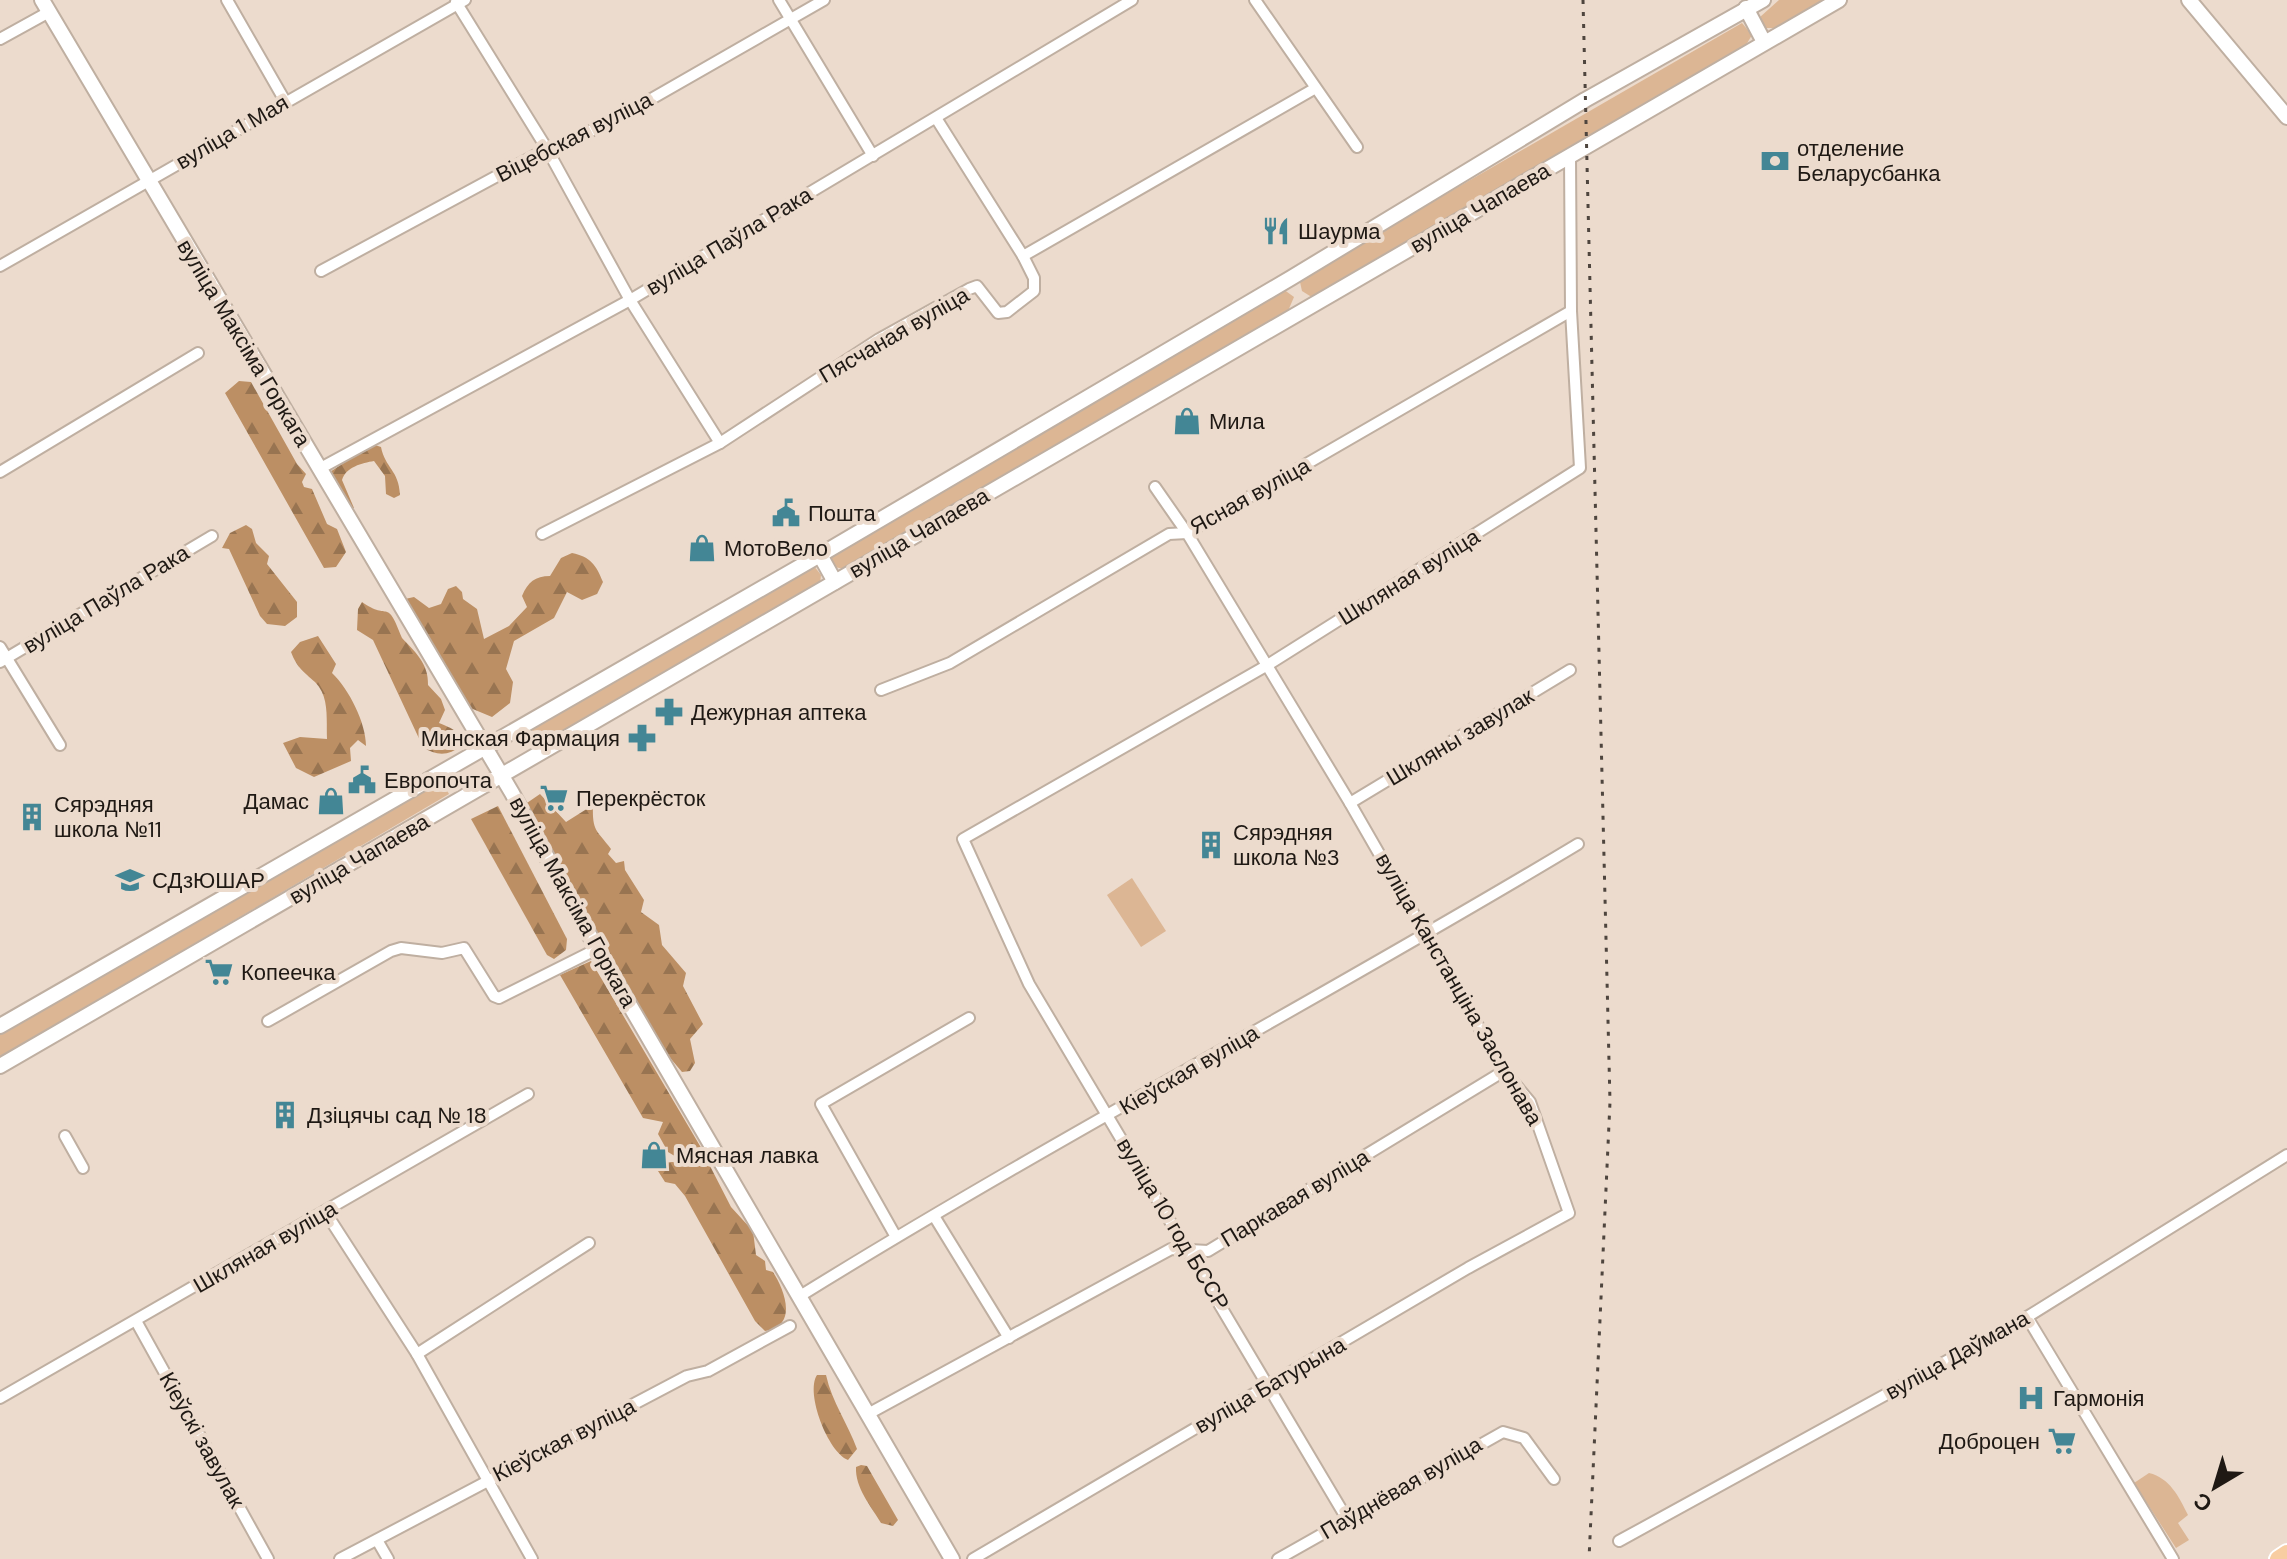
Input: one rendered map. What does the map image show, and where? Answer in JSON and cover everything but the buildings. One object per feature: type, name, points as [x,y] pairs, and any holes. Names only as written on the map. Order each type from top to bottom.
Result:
[{"type":"main road","name":"вуліца Чапаева","points":[[0,1026],[820,555],[1226,317],[1585,100],[1763,0]]},
{"type":"main road","name":"вуліца Чапаева","points":[[0,1066],[1839,0]]},
{"type":"main road","points":[[2189,0],[2287,117]]},
{"type":"main road","name":"вуліца Максіма Горкага","points":[[46,6],[484,746],[597,949],[952,1559]]},
{"type":"main road","points":[[1746,8],[1764,42]]},
{"type":"main road","points":[[820,555],[835,582]]},
{"type":"main road","points":[[2278,1559],[2287,1553]]},
{"type":"street","points":[[227,0],[285,101]]},
{"type":"street","points":[[779,0],[873,156]]},
{"type":"street","name":"Віцебская вуліца","points":[[321,271],[547,149],[564,145],[824,0]]},
{"type":"street","name":"вуліца Паўла Рака","points":[[319,469],[630,300],[1132,0]]},
{"type":"street","points":[[1255,0],[1357,147]]},
{"type":"street","points":[[459,2],[547,149],[630,300],[720,443]]},
{"type":"street","name":"вуліца 1 Мая","points":[[0,266],[459,2]]},
{"type":"street","points":[[0,39],[46,6]]},
{"type":"street","points":[[936,118],[1023,256],[1314,89]]},
{"type":"street","name":"Шкляная вуліца","points":[[963,839],[1266,666],[1580,468],[1571,311],[1570,155]]},
{"type":"street","name":"Пясчаная вуліца","points":[[542,534],[720,443],[879,339],[969,289],[977,286],[992,308],[998,313],[1007,312],[1034,291],[1034,278],[1023,256]]},
{"type":"street","name":"Ясная вуліца","points":[[881,690],[950,663],[1169,534],[1187,533],[1571,311]]},
{"type":"street","points":[[0,472],[198,353]]},
{"type":"street","name":"вуліца Канстанціна Заслонава","points":[[1155,487],[1187,533],[1350,803],[1504,1071],[1530,1102],[1569,1213]]},
{"type":"street","name":"вуліца Паўла Рака","points":[[3,660],[212,536]]},
{"type":"street","points":[[0,647],[3,660],[60,745]]},
{"type":"street","name":"Шкляны завулак","points":[[1350,803],[1570,670]]},
{"type":"street","name":"вуліца 10 год БССР","points":[[963,839],[1029,984],[1110,1115],[1347,1519]]},
{"type":"street","name":"Кіеўская вуліца","points":[[800,1296],[896,1237],[1427,935],[1578,844]]},
{"type":"street","points":[[268,1021],[401,948],[442,953],[464,948],[499,998],[597,949]]},
{"type":"street","points":[[896,1237],[821,1104],[969,1018]]},
{"type":"street","name":"Паркавая вуліца","points":[[868,1414],[1171,1249],[1208,1251],[1504,1071]]},
{"type":"street","name":"Шкляная вуліца","points":[[0,1398],[528,1094]]},
{"type":"street","points":[[65,1136],[83,1168]]},
{"type":"street","name":"вуліца Даўмана","points":[[1619,1541],[2027,1317],[2287,1155]]},
{"type":"street","points":[[326,1213],[417,1354],[532,1559]]},
{"type":"street","name":"вуліца Батурына","points":[[973,1559],[1569,1213]]},
{"type":"street","points":[[934,1216],[1009,1338]]},
{"type":"street","points":[[417,1354],[589,1243]]},
{"type":"street","points":[[2027,1317],[2173,1559]]},
{"type":"street","name":"Кіеўскі завулак","points":[[136,1321],[268,1559]]},
{"type":"street","name":"Кіеўская вуліца","points":[[340,1559],[687,1376],[708,1371],[790,1326]]},
{"type":"street","name":"Паўднёвая вуліца","points":[[1278,1559],[1503,1432],[1524,1438],[1554,1479]]},
{"type":"street","points":[[377,1540],[388,1559]]},
{"type":"shaded area","points":[[1779,0],[1825,0],[1775,28],[1766,28],[1760,17]]},
{"type":"shaded area","points":[[1742,23],[1752,35],[1746,45],[1318,296],[1302,291],[1300,282],[1306,275]]},
{"type":"shaded area","points":[[1283,289],[1294,297],[1288,311],[845,569],[834,567],[830,556]]},
{"type":"shaded area","points":[[814,566],[821,575],[820,585],[542,745],[531,728]]},
{"type":"shaded area","points":[[438,775],[449,794],[0,1058],[0,1030]]},
{"type":"shaded area","points":[[1132,878],[1166,931],[1141,947],[1107,895]]},
{"type":"shaded area","points":[[2149,1473],[2168,1484],[2188,1515],[2178,1523],[2189,1540],[2176,1548],[2134,1483]]},
{"type":"green space","points":[[239,381],[251,382],[297,464],[306,474],[302,482],[304,487],[312,489],[327,524],[337,529],[346,552],[336,567],[324,568],[225,393]]},
{"type":"green space","points":[[372,444],[381,447],[397,480],[400,495],[394,498],[386,494],[385,476],[374,461],[369,462],[355,466],[342,480],[354,508],[347,507],[331,485],[330,472]]},
{"type":"green space","points":[[246,525],[252,529],[256,543],[269,556],[267,564],[297,602],[297,617],[285,626],[267,624],[260,616],[229,549],[222,548],[230,533]]},
{"type":"green space","points":[[572,553],[588,559],[598,571],[603,582],[597,594],[582,600],[567,592],[554,618],[514,641],[506,669],[513,682],[510,703],[492,717],[468,707],[405,599],[414,597],[429,608],[441,604],[448,589],[456,586],[462,592],[463,599],[477,609],[484,639],[509,626],[527,607],[522,596],[530,584],[540,577],[550,576],[561,558]]},
{"type":"green space","points":[[362,602],[390,613],[402,638],[420,658],[428,685],[441,699],[445,710],[439,723],[459,736],[461,746],[452,752],[442,754],[423,747],[373,640],[357,630],[358,609]]},
{"type":"green space","points":[[318,636],[336,664],[332,673],[355,707],[366,746],[358,740],[350,748],[351,761],[314,777],[296,768],[283,743],[300,737],[327,739],[323,695],[315,682],[298,666],[291,652],[300,642]]},
{"type":"green space","points":[[540,794],[566,822],[593,805],[595,826],[611,849],[608,854],[616,863],[624,861],[625,870],[644,900],[641,912],[659,925],[662,945],[686,973],[683,986],[703,1024],[690,1039],[695,1063],[690,1071],[682,1072],[666,1053],[524,805]]},
{"type":"green space","points":[[498,806],[567,939],[566,950],[554,959],[547,955],[471,819]]},
{"type":"green space","points":[[591,961],[703,1151],[683,1161],[668,1152],[658,1134],[663,1122],[643,1118],[560,975]]},
{"type":"green space","points":[[663,1163],[710,1166],[731,1207],[753,1231],[756,1255],[765,1261],[766,1270],[773,1272],[784,1297],[785,1315],[776,1328],[765,1331],[755,1321],[685,1196],[675,1184],[665,1182],[658,1171]]},
{"type":"green space","points":[[817,1375],[826,1375],[857,1449],[848,1460],[833,1446],[820,1421],[814,1395]]},
{"type":"green space","points":[[867,1466],[898,1520],[893,1526],[881,1523],[864,1496],[856,1475],[856,1467]]},
{"type":"railway","points":[[1583,0],[1610,1102],[1589,1559]]},
{"type":"place","name":"отделение Беларусбанка","points":[[1775,161]]},
{"type":"place","name":"Шаурма","points":[[1276,231]]},
{"type":"place","name":"Мила","points":[[1187,421]]},
{"type":"place","name":"Пошта","points":[[786,513]]},
{"type":"place","name":"МотоВело","points":[[702,548]]},
{"type":"place","name":"Дежурная аптека","points":[[669,712]]},
{"type":"place","name":"Минская Фармация","points":[[642,738]]},
{"type":"place","name":"Европочта","points":[[362,780]]},
{"type":"place","name":"Перекрёсток","points":[[554,798]]},
{"type":"place","name":"Дамас","points":[[331,801]]},
{"type":"place","name":"Сярэдняя школа №11","points":[[32,817]]},
{"type":"place","name":"Сярэдняя школа №3","points":[[1211,845]]},
{"type":"place","name":"СДзЮШАР","points":[[130,880]]},
{"type":"place","name":"Копеечка","points":[[219,972]]},
{"type":"place","name":"Дзіцячы сад № 18","points":[[285,1115]]},
{"type":"place","name":"Мясная лавка","points":[[654,1155]]},
{"type":"place","name":"Гармонія","points":[[2031,1398]]},
{"type":"place","name":"Доброцен","points":[[2062,1441]]}]
